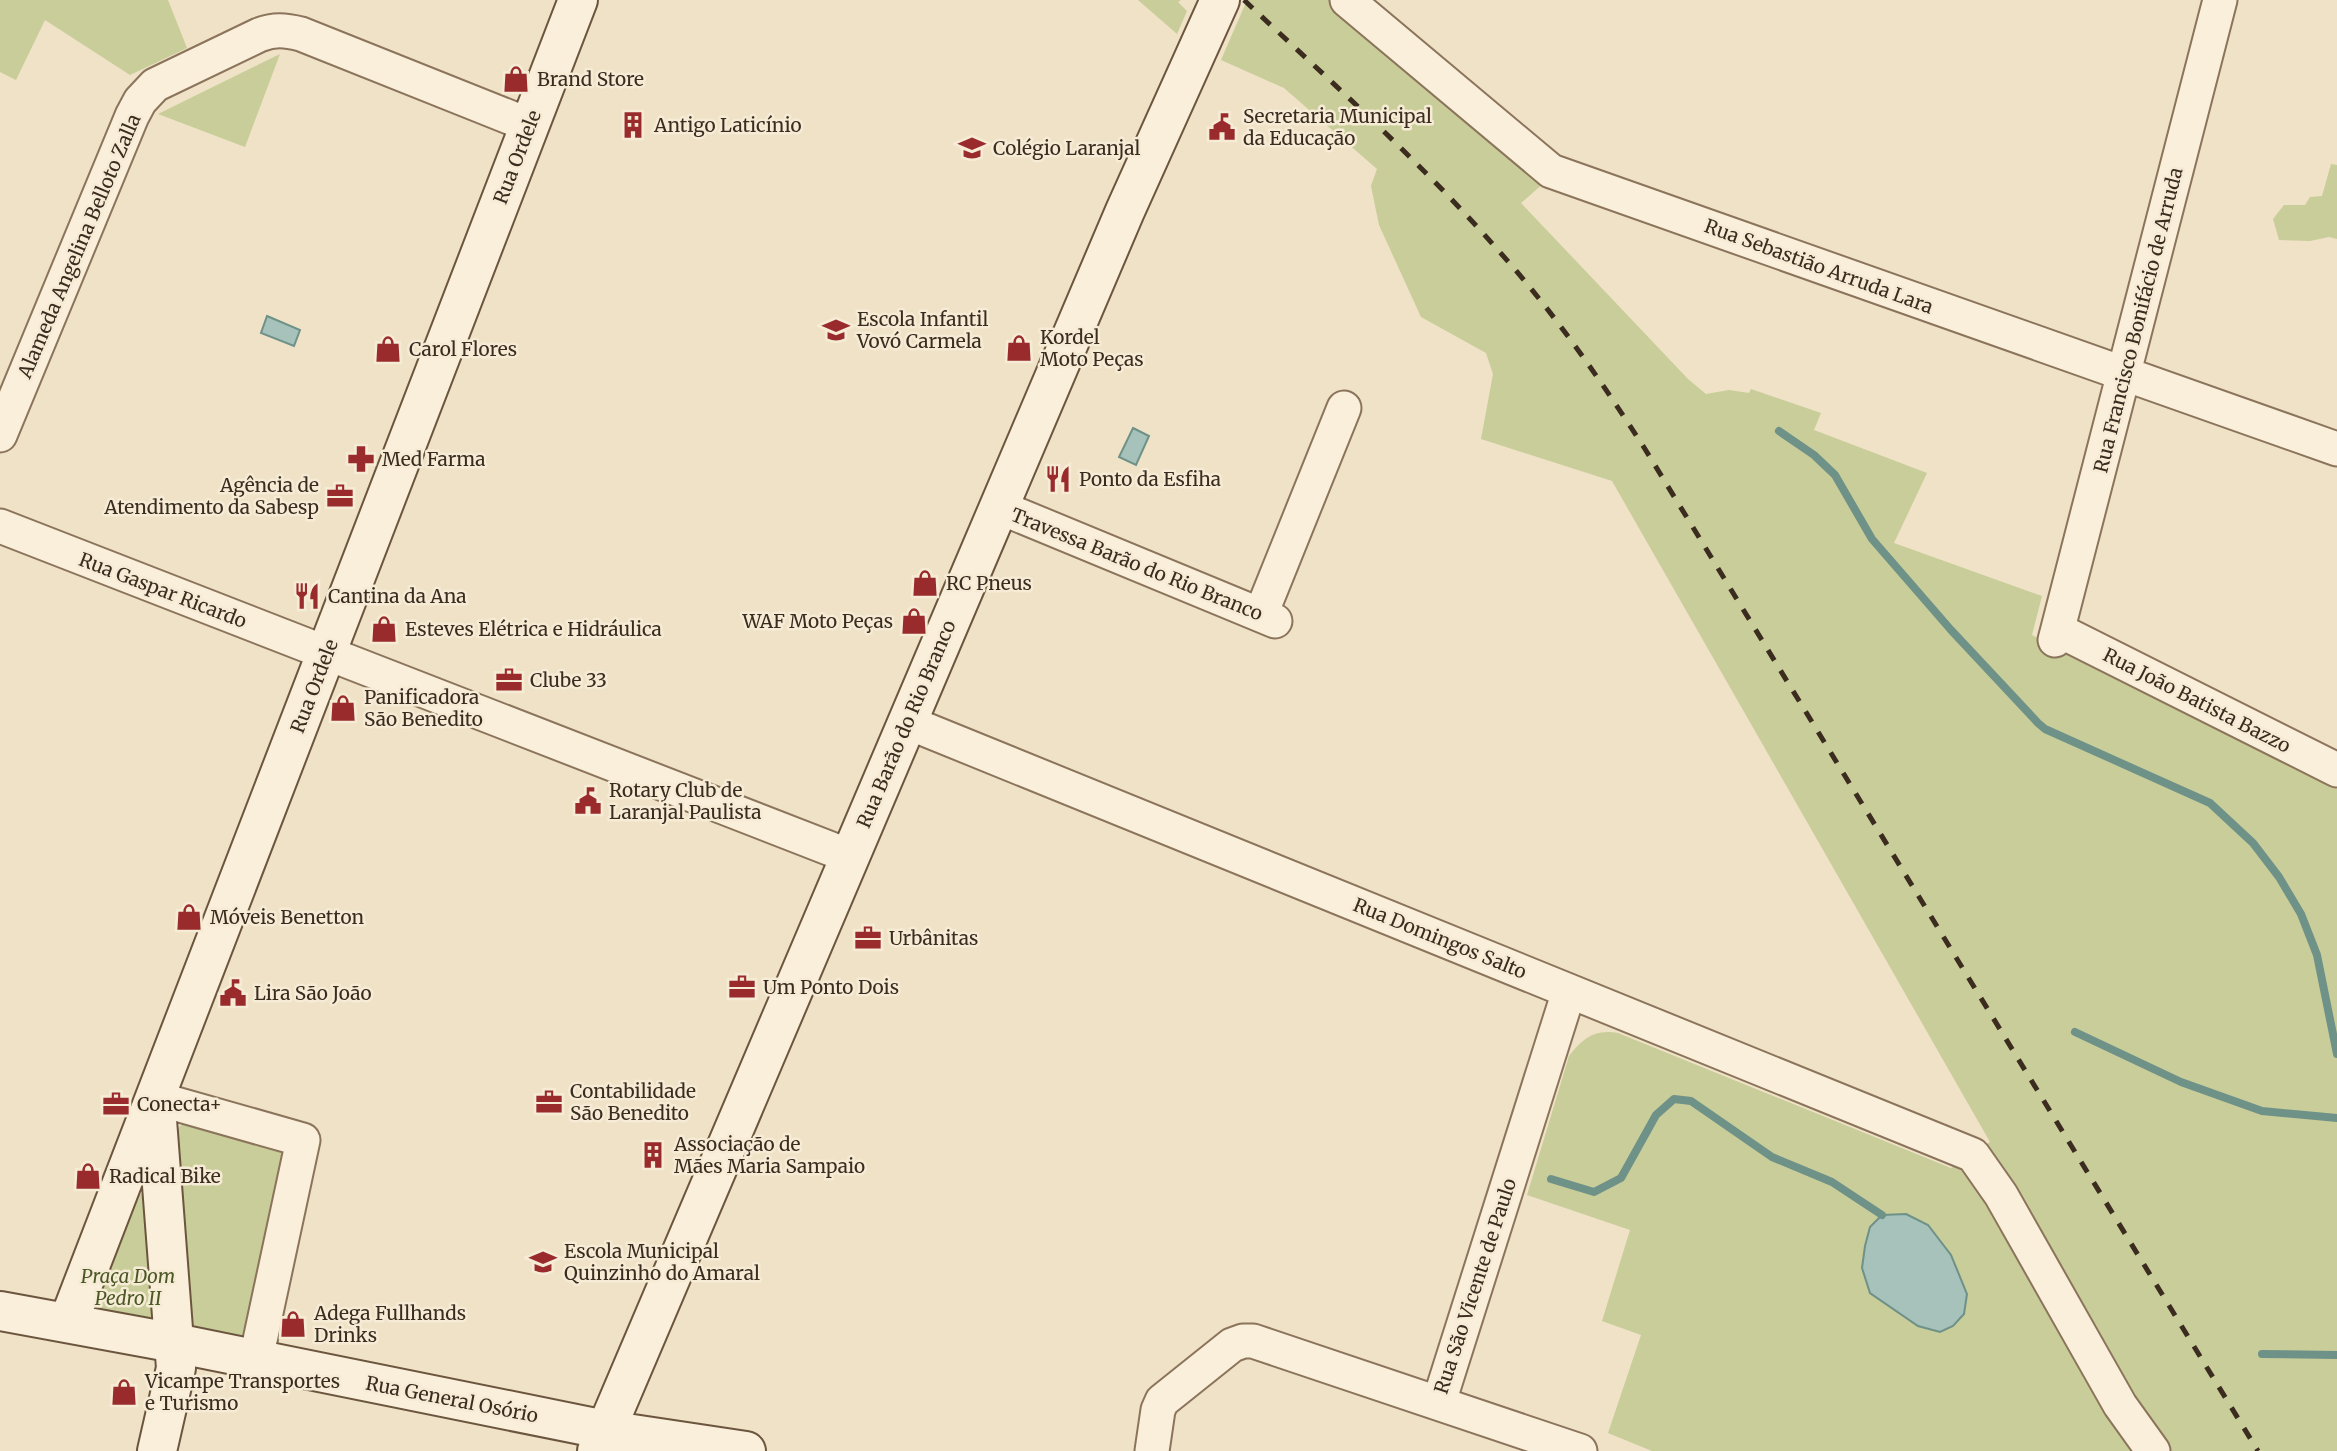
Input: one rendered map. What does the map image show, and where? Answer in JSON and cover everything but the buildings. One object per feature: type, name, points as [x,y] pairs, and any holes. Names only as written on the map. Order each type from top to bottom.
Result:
[{"type":"main road","name":"Rua Ordele","points":[[155,1098],[578,0]]},
{"type":"main road","name":"Rua Barão do Rio Branco","points":[[601,1440],[1125,211],[1213,17]]},
{"type":"main road","points":[[68,1323],[155,1098]]},
{"type":"main road","points":[[155,1098],[176,1368],[157,1451]]},
{"type":"main road","name":"Rua General Osório","points":[[0,1311],[256,1359],[601,1440],[746,1451]]},
{"type":"street","name":"Rua Sebastião Arruda Lara","points":[[1347,0],[1550,171],[2337,449]]},
{"type":"street","name":"Rua Francisco Bonifácio de Arruda","points":[[2057,635],[2220,0]]},
{"type":"street","name":"Alameda Angelina Belloto Zalla","points":[[0,435],[132,116],[140,101],[155,85],[259,35],[283,30],[305,36],[529,124]]},
{"type":"street","name":"Travessa Barão do Rio Branco","points":[[999,507],[1268,618],[1344,408]]},
{"type":"street","name":"Rua Gaspar Ricardo","points":[[0,526],[849,856]]},
{"type":"street","name":"Rua João Batista Bazzo","points":[[2057,635],[2337,770]]},
{"type":"street","name":"Rua Domingos Salto","points":[[907,722],[1973,1155],[2001,1195],[2120,1405],[2153,1451]]},
{"type":"street","name":"Rua São Vicente de Paulo","points":[[1152,1451],[1158,1410],[1162,1401],[1232,1345],[1243,1341],[1253,1341],[1438,1402],[1569,991]]},
{"type":"street","points":[[155,1098],[303,1140],[256,1359]]},
{"type":"street","points":[[1438,1402],[1580,1451]]},
{"type":"green space","points":[[0,0],[168,0],[187,48],[130,75],[45,20],[16,80],[0,72]]},
{"type":"green space","points":[[1138,0],[1181,0],[1178,2],[1187,11],[1177,34]]},
{"type":"green space","points":[[1247,0],[1329,0],[1545,182],[1521,203],[1688,379],[1706,394],[1729,390],[1749,393],[1751,389],[1821,413],[1814,430],[1927,473],[1894,543],[2042,596],[2032,635],[2337,789],[2337,1451],[1652,1451],[1608,1433],[1641,1335],[1602,1321],[1630,1230],[1527,1195],[1569,1056],[1579,1044],[1590,1036],[1603,1032],[1618,1033],[1951,1168],[1990,1142],[1612,481],[1481,439],[1493,374],[1486,353],[1421,317],[1379,225],[1371,186],[1377,169],[1284,88],[1221,60]]},
{"type":"green space","points":[[280,54],[245,147],[158,114]]},
{"type":"green space","points":[[2331,164],[2337,165],[2337,239],[2329,237],[2310,241],[2279,240],[2273,219],[2284,205],[2305,205],[2310,197],[2322,196]]},
{"type":"green space","name":"Praça Dom Pedro II","points":[[185,1122],[285,1147],[246,1333],[238,1337],[194,1329],[189,1325],[177,1133]]},
{"type":"green space","name":"Praça Dom Pedro II","points":[[147,1195],[153,1315],[148,1319],[99,1310],[94,1300],[136,1196]]},
{"type":"water","points":[[267,316],[300,330],[294,346],[261,333]]},
{"type":"water","points":[[1133,428],[1149,436],[1136,465],[1119,457]]},
{"type":"water","points":[[1906,1214],[1928,1225],[1951,1255],[1967,1294],[1964,1314],[1953,1326],[1940,1332],[1918,1326],[1870,1293],[1862,1268],[1870,1227],[1882,1215]]},
{"type":"waterway","points":[[1779,431],[1814,455],[1835,475],[1872,539],[1951,630],[2038,723],[2045,729],[2210,803],[2253,843],[2279,877],[2301,914],[2317,955],[2337,1054]]},
{"type":"waterway","points":[[2075,1032],[2181,1082],[2262,1111],[2337,1118]]},
{"type":"waterway","points":[[1551,1179],[1594,1192],[1621,1178],[1656,1115],[1674,1099],[1691,1101],[1772,1157],[1832,1182],[1882,1215]]},
{"type":"waterway","points":[[2262,1354],[2337,1355]]},
{"type":"railway","points":[[1244,0],[1374,121],[1437,184],[1518,273],[1593,371],[1645,449],[2258,1451]]},
{"type":"place","name":"Brand Store","points":[[516,79]]},
{"type":"place","name":"Antigo Laticínio","points":[[633,125]]},
{"type":"place","name":"Secretaria Municipal da Educação","points":[[1222,127]]},
{"type":"place","name":"Colégio Laranjal","points":[[972,148]]},
{"type":"place","name":"Escola Infantil Vovó Carmela","points":[[836,330]]},
{"type":"place","name":"Kordel Moto Peças","points":[[1019,348]]},
{"type":"place","name":"Carol Flores","points":[[388,349]]},
{"type":"place","name":"Med Farma","points":[[361,459]]},
{"type":"place","name":"Ponto da Esfiha","points":[[1058,479]]},
{"type":"place","name":"Agência de Atendimento da Sabesp","points":[[340,496]]},
{"type":"place","name":"RC Pneus","points":[[925,583]]},
{"type":"place","name":"Cantina da Ana","points":[[307,596]]},
{"type":"place","name":"WAF Moto Peças","points":[[914,621]]},
{"type":"place","name":"Esteves Elétrica e Hidráulica","points":[[384,629]]},
{"type":"place","name":"Clube 33","points":[[509,680]]},
{"type":"place","name":"Panificadora São Benedito","points":[[343,708]]},
{"type":"place","name":"Rotary Club de Laranjal Paulista","points":[[588,801]]},
{"type":"place","name":"Móveis Benetton","points":[[189,917]]},
{"type":"place","name":"Urbânitas","points":[[868,938]]},
{"type":"place","name":"Um Ponto Dois","points":[[742,987]]},
{"type":"place","name":"Lira São João","points":[[233,993]]},
{"type":"place","name":"Contabilidade São Benedito","points":[[549,1102]]},
{"type":"place","name":"Conecta+","points":[[116,1104]]},
{"type":"place","name":"Associação de Mães Maria Sampaio","points":[[653,1155]]},
{"type":"place","name":"Radical Bike","points":[[88,1176]]},
{"type":"place","name":"Escola Municipal Quinzinho do Amaral","points":[[543,1262]]},
{"type":"place","name":"Adega Fullhands Drinks","points":[[293,1324]]},
{"type":"place","name":"Vicampe Transportes e Turismo","points":[[124,1392]]}]
